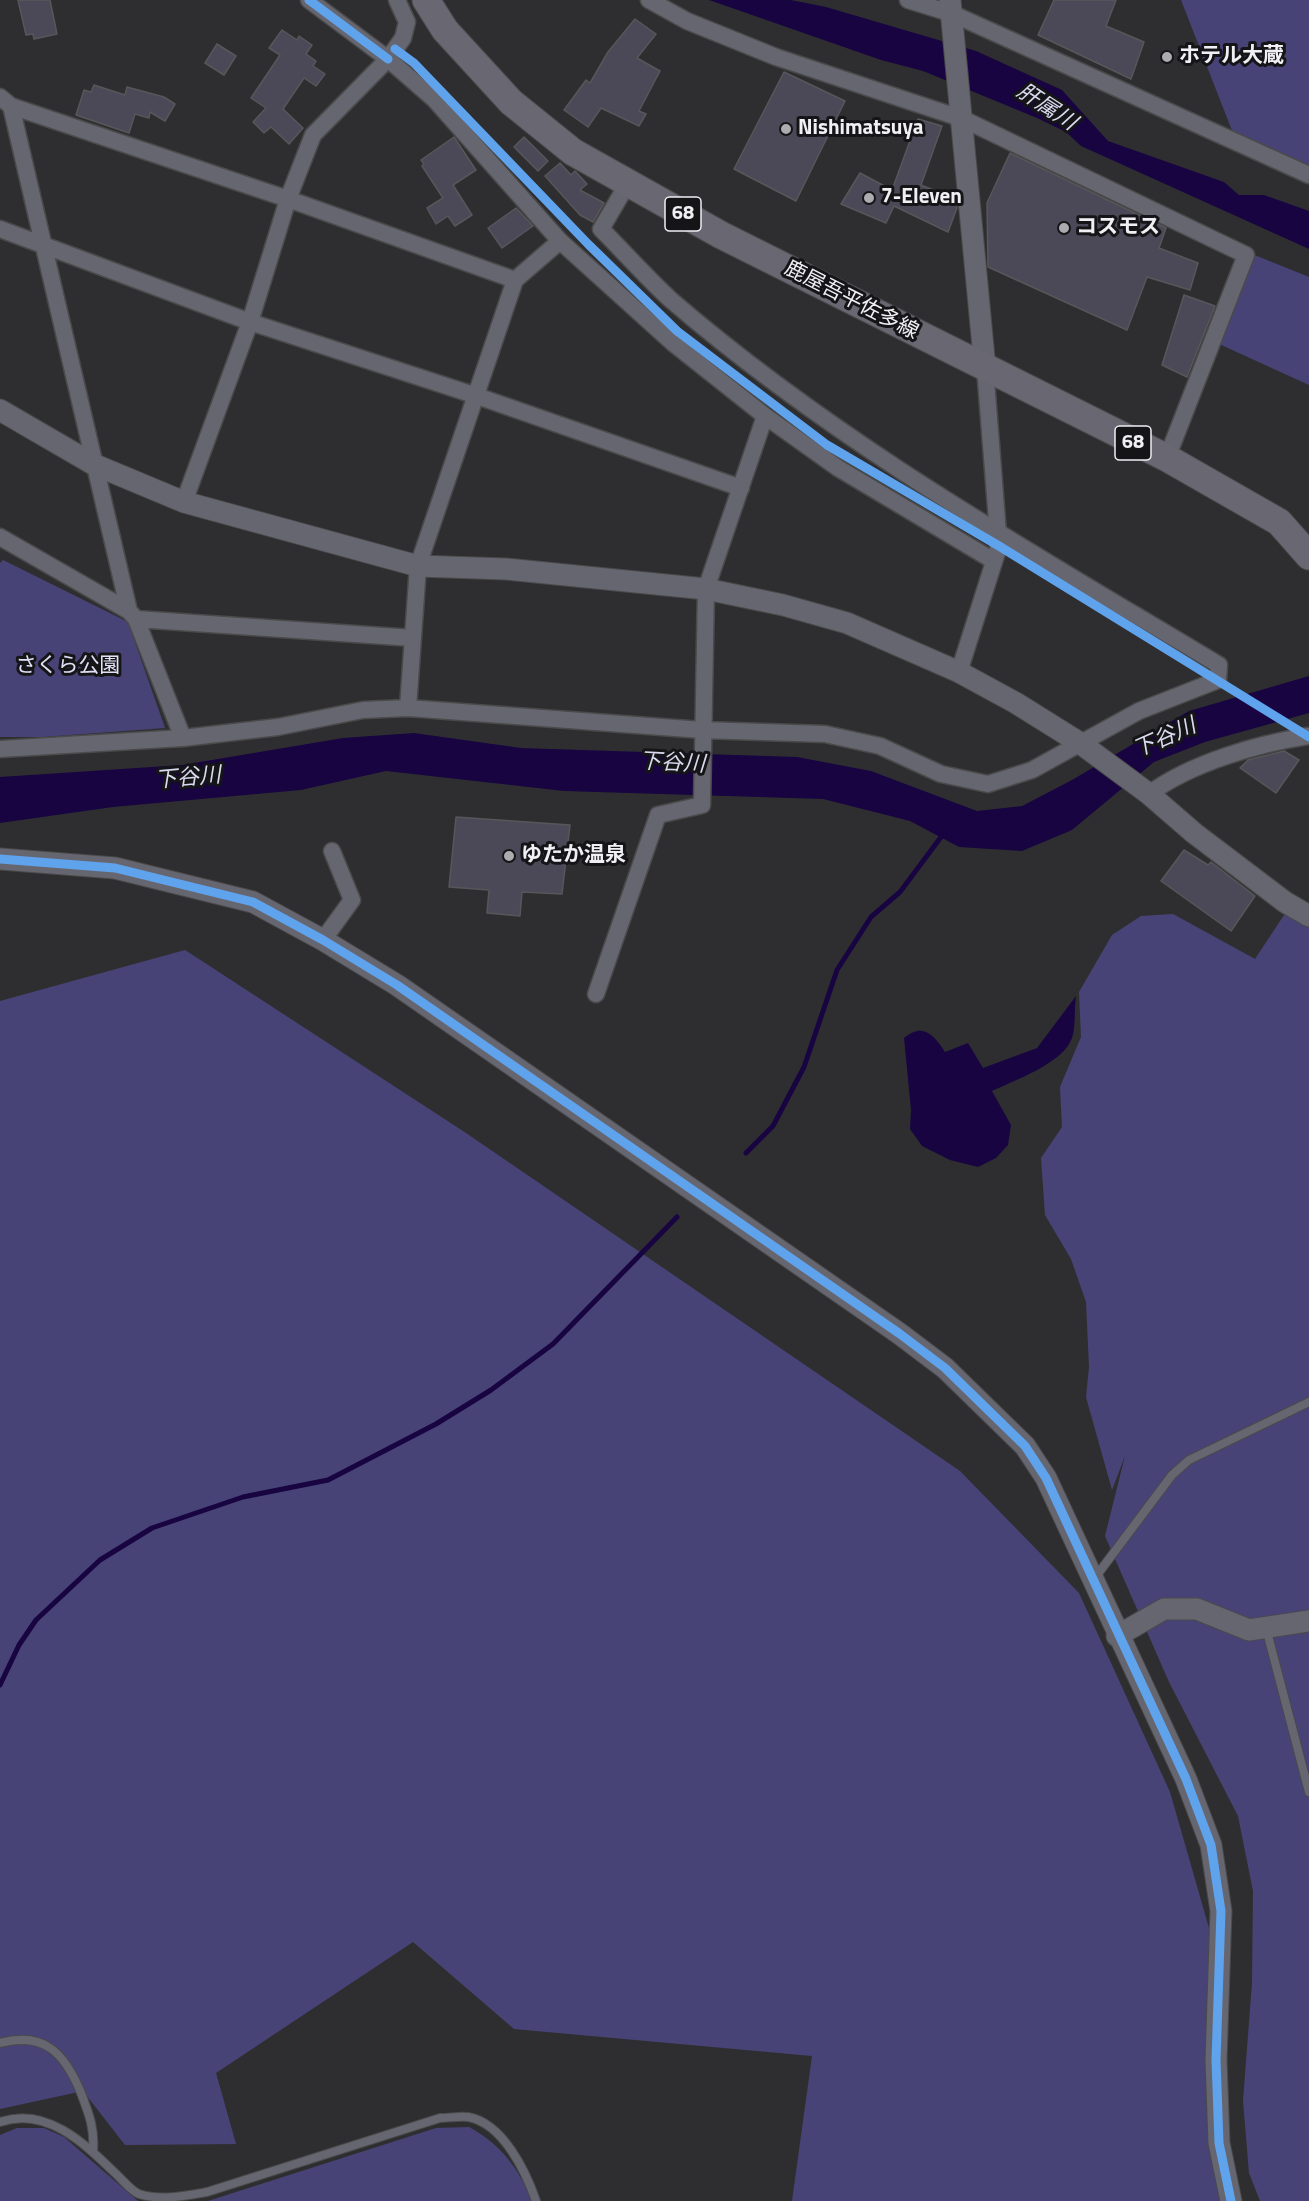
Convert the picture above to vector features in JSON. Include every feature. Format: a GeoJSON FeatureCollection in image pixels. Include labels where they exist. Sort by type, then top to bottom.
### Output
{"type":"FeatureCollection","features":[{"type":"Feature","properties":{"kind":"main road","name":"鹿屋吾平佐多線"},"geometry":{"type":"LineString","coordinates":[[426,0],[445,30],[511,102],[573,152],[740,245],[1167,458],[1279,522],[1309,556]]}},
{"type":"Feature","properties":{"kind":"street"},"geometry":{"type":"LineString","coordinates":[[309,0],[388,59],[434,99],[560,241],[673,343],[765,416],[838,468],[994,561]]}},
{"type":"Feature","properties":{"kind":"street"},"geometry":{"type":"LineString","coordinates":[[184,502],[250,322],[288,199],[313,135],[388,59],[404,38],[406,22],[397,0]]}},
{"type":"Feature","properties":{"kind":"street"},"geometry":{"type":"LineString","coordinates":[[649,0],[687,21],[776,57],[963,119],[1246,255],[1167,458]]}},
{"type":"Feature","properties":{"kind":"street"},"geometry":{"type":"LineString","coordinates":[[908,0],[952,15],[1309,175]]}},
{"type":"Feature","properties":{"kind":"street"},"geometry":{"type":"LineString","coordinates":[[952,15],[999,546],[958,672]]}},
{"type":"Feature","properties":{"kind":"street"},"geometry":{"type":"LineString","coordinates":[[5,101],[515,280]]}},
{"type":"Feature","properties":{"kind":"street"},"geometry":{"type":"LineString","coordinates":[[5,101],[44,243],[93,464],[133,615],[183,738]]}},
{"type":"Feature","properties":{"kind":"street"},"geometry":{"type":"LineString","coordinates":[[0,749],[183,738],[278,727],[363,710],[408,708],[702,729],[825,734],[880,746],[941,774],[988,784],[1032,771],[1139,711],[1218,680],[1219,665],[998,532],[825,420],[671,299],[601,229],[628,183]]}},
{"type":"Feature","properties":{"kind":"street"},"geometry":{"type":"LineString","coordinates":[[0,229],[44,243],[250,322],[477,396],[741,488]]}},
{"type":"Feature","properties":{"kind":"street"},"geometry":{"type":"LineString","coordinates":[[408,708],[418,566],[515,280],[560,241]]}},
{"type":"Feature","properties":{"kind":"street"},"geometry":{"type":"LineString","coordinates":[[0,410],[93,464],[184,502],[418,566],[506,569],[706,589],[783,605],[847,623],[958,672],[1016,703],[1080,743],[1149,794],[1203,840],[1285,902],[1309,916]]}},
{"type":"Feature","properties":{"kind":"street"},"geometry":{"type":"LineString","coordinates":[[596,994],[658,815],[702,805],[706,589],[765,416]]}},
{"type":"Feature","properties":{"kind":"street"},"geometry":{"type":"LineString","coordinates":[[1279,522],[1309,538]]}},
{"type":"Feature","properties":{"kind":"street"},"geometry":{"type":"LineString","coordinates":[[1,541],[133,615],[413,638]]}},
{"type":"Feature","properties":{"kind":"street"},"geometry":{"type":"LineString","coordinates":[[1149,794],[1169,780],[1237,754],[1278,741],[1308,736]]}},
{"type":"Feature","properties":{"kind":"street"},"geometry":{"type":"LineString","coordinates":[[323,939],[352,900],[332,851]]}},
{"type":"Feature","properties":{"kind":"street"},"geometry":{"type":"LineString","coordinates":[[0,859],[115,868],[188,885],[253,902],[323,939],[407,991],[945,1368],[1025,1446],[1046,1478],[1117,1636],[1186,1779],[1211,1845],[1221,1911],[1216,2060],[1219,2143],[1231,2201]]}},
{"type":"Feature","properties":{"kind":"street"},"geometry":{"type":"LineString","coordinates":[[1117,1636],[1164,1609],[1197,1609],[1249,1630],[1309,1621]]}},
{"type":"Feature","properties":{"kind":"lane"},"geometry":{"type":"LineString","coordinates":[[1092,1582],[1172,1475],[1189,1460],[1309,1402]]}},
{"type":"Feature","properties":{"kind":"lane"},"geometry":{"type":"LineString","coordinates":[[1266,1628],[1309,1792]]}},
{"type":"Feature","properties":{"kind":"lane"},"geometry":{"type":"LineString","coordinates":[[0,2043],[15,2039],[34,2040],[54,2050],[70,2067],[95,2130],[93,2152]]}},
{"type":"Feature","properties":{"kind":"lane"},"geometry":{"type":"LineString","coordinates":[[0,2122],[34,2117],[57,2126],[93,2152],[138,2194],[169,2199],[207,2192],[440,2118],[469,2117],[489,2126],[506,2145],[525,2170],[536,2201]]}},
{"type":"Feature","properties":{"kind":"path"},"geometry":{"type":"LineString","coordinates":[[1218,680],[1308,736]]}},
{"type":"Feature","properties":{"kind":"green space"},"geometry":{"type":"Polygon","coordinates":[[[1181,0],[1309,0],[1309,165],[1233,133],[1181,0]]]}},
{"type":"Feature","properties":{"kind":"green space"},"geometry":{"type":"Polygon","coordinates":[[[1252,254],[1309,277],[1309,385],[1217,343],[1252,254]]]}},
{"type":"Feature","properties":{"kind":"green space","name":"さくら公園"},"geometry":{"type":"Polygon","coordinates":[[[3,560],[128,622],[165,728],[43,737],[0,737],[0,563],[3,560]]]}},
{"type":"Feature","properties":{"kind":"green space"},"geometry":{"type":"Polygon","coordinates":[[[1286,912],[1309,924],[1309,2201],[1260,2201],[1249,2173],[1243,2101],[1252,1983],[1253,1891],[1238,1816],[1169,1682],[1105,1536],[1125,1456],[1112,1490],[1086,1397],[1089,1367],[1086,1302],[1071,1259],[1045,1215],[1041,1158],[1062,1127],[1060,1087],[1081,1037],[1079,992],[1112,935],[1141,916],[1173,914],[1255,959],[1286,912]]]}},
{"type":"Feature","properties":{"kind":"green space"},"geometry":{"type":"Polygon","coordinates":[[[185,950],[466,1133],[960,1471],[1079,1593],[1170,1792],[1221,1970],[1230,2201],[792,2201],[812,2056],[514,2029],[413,1942],[216,2073],[236,2144],[125,2145],[83,2091],[0,2109],[0,1001],[185,950]]]}},
{"type":"Feature","properties":{"kind":"green space"},"geometry":{"type":"Polygon","coordinates":[[[469,2127],[490,2141],[507,2158],[521,2178],[532,2201],[208,2201],[436,2128],[469,2127]]]}},
{"type":"Feature","properties":{"kind":"green space"},"geometry":{"type":"Polygon","coordinates":[[[17,2128],[44,2128],[64,2137],[138,2201],[0,2201],[0,2135],[17,2128]]]}},
{"type":"Feature","properties":{"kind":"water","name":"肝属川"},"geometry":{"type":"Polygon","coordinates":[[[709,0],[791,0],[826,7],[976,51],[1062,90],[1108,141],[1224,182],[1239,195],[1264,195],[1309,211],[1309,249],[1081,146],[1066,132],[1037,118],[923,71],[881,60],[709,0]]]}},
{"type":"Feature","properties":{"kind":"water","name":"下谷川"},"geometry":{"type":"Polygon","coordinates":[[[1309,676],[1309,713],[1205,742],[1154,762],[1072,830],[1022,851],[959,847],[910,821],[823,799],[564,791],[386,771],[301,790],[113,807],[0,823],[0,777],[182,765],[343,738],[414,733],[521,748],[797,757],[871,771],[977,811],[1022,806],[1072,780],[1189,711],[1309,676]]]}},
{"type":"Feature","properties":{"kind":"water"},"geometry":{"type":"Polygon","coordinates":[[[1076,996],[1073,1033],[1067,1047],[1049,1063],[992,1091],[1011,1125],[1008,1145],[996,1158],[978,1167],[950,1160],[922,1146],[910,1129],[911,1110],[904,1038],[911,1033],[922,1031],[937,1040],[945,1052],[968,1043],[983,1068],[1037,1048],[1076,996]]]}},
{"type":"Feature","properties":{"kind":"building"},"geometry":{"type":"Polygon","coordinates":[[[18,0],[50,0],[57,34],[34,39],[33,34],[26,35],[18,0]]]}},
{"type":"Feature","properties":{"kind":"building"},"geometry":{"type":"Polygon","coordinates":[[[1054,0],[1116,0],[1106,26],[1144,42],[1131,79],[1038,35],[1054,0]]]}},
{"type":"Feature","properties":{"kind":"building"},"geometry":{"type":"Polygon","coordinates":[[[635,19],[656,34],[637,58],[660,71],[639,111],[646,114],[639,126],[601,108],[588,127],[564,110],[586,80],[590,83],[608,52],[635,19]]]}},
{"type":"Feature","properties":{"kind":"building"},"geometry":{"type":"Polygon","coordinates":[[[282,30],[297,40],[299,36],[312,45],[306,54],[316,61],[313,66],[325,74],[316,86],[304,78],[283,109],[303,128],[289,144],[271,127],[264,133],[253,122],[266,108],[251,98],[280,55],[269,48],[282,30]]]}},
{"type":"Feature","properties":{"kind":"building"},"geometry":{"type":"Polygon","coordinates":[[[217,44],[236,56],[224,75],[205,63],[217,44]]]}},
{"type":"Feature","properties":{"kind":"building"},"geometry":{"type":"Polygon","coordinates":[[[784,72],[845,101],[796,201],[734,169],[784,72]]]}},
{"type":"Feature","properties":{"kind":"building"},"geometry":{"type":"Polygon","coordinates":[[[94,85],[125,95],[127,87],[164,97],[175,104],[165,121],[150,112],[149,118],[135,114],[129,133],[76,115],[84,90],[91,92],[94,85]]]}},
{"type":"Feature","properties":{"kind":"building"},"geometry":{"type":"Polygon","coordinates":[[[918,119],[942,126],[921,185],[956,199],[957,208],[948,232],[894,206],[886,223],[841,204],[860,173],[892,190],[918,119]]]}},
{"type":"Feature","properties":{"kind":"building"},"geometry":{"type":"Polygon","coordinates":[[[454,137],[476,170],[453,185],[472,215],[455,226],[448,216],[436,224],[427,208],[443,198],[422,166],[424,164],[421,160],[454,137]]]}},
{"type":"Feature","properties":{"kind":"building"},"geometry":{"type":"Polygon","coordinates":[[[524,137],[548,161],[538,171],[514,147],[524,137]]]}},
{"type":"Feature","properties":{"kind":"building"},"geometry":{"type":"Polygon","coordinates":[[[1010,153],[1166,228],[1159,248],[1198,263],[1190,290],[1147,277],[1127,330],[988,267],[987,203],[1010,153]]]}},
{"type":"Feature","properties":{"kind":"building"},"geometry":{"type":"Polygon","coordinates":[[[560,163],[571,175],[575,171],[587,184],[580,190],[604,203],[593,222],[580,215],[545,176],[560,163]]]}},
{"type":"Feature","properties":{"kind":"building"},"geometry":{"type":"Polygon","coordinates":[[[516,208],[533,226],[502,248],[488,228],[516,208]]]}},
{"type":"Feature","properties":{"kind":"building"},"geometry":{"type":"Polygon","coordinates":[[[1184,295],[1215,306],[1187,377],[1162,365],[1184,295]]]}},
{"type":"Feature","properties":{"kind":"building"},"geometry":{"type":"Polygon","coordinates":[[[1284,751],[1299,760],[1276,793],[1240,768],[1248,760],[1284,751]]]}},
{"type":"Feature","properties":{"kind":"building","name":"ゆたか温泉"},"geometry":{"type":"Polygon","coordinates":[[[456,817],[570,825],[562,894],[522,892],[520,916],[487,913],[489,890],[449,887],[456,817]]]}},
{"type":"Feature","properties":{"kind":"building"},"geometry":{"type":"Polygon","coordinates":[[[1184,850],[1208,865],[1211,862],[1255,896],[1231,931],[1161,881],[1184,850]]]}},
{"type":"Feature","properties":{"kind":"waterway"},"geometry":{"type":"LineString","coordinates":[[746,1153],[773,1126],[804,1067],[837,970],[871,917],[900,892],[944,833]]}},
{"type":"Feature","properties":{"kind":"waterway"},"geometry":{"type":"LineString","coordinates":[[0,1685],[19,1645],[36,1620],[100,1560],[152,1528],[243,1497],[328,1480],[436,1424],[491,1390],[553,1344],[677,1217]]}},
{"type":"Feature","properties":{"kind":"cycle path"},"geometry":{"type":"LineString","coordinates":[[309,0],[388,59]]}},
{"type":"Feature","properties":{"kind":"cycle path"},"geometry":{"type":"LineString","coordinates":[[395,49],[414,63],[588,244],[677,331],[827,445],[999,546],[1309,737]]}},
{"type":"Feature","properties":{"kind":"cycle path"},"geometry":{"type":"LineString","coordinates":[[0,859],[115,868],[253,902],[323,940],[397,985],[900,1334],[945,1368],[1025,1446],[1046,1478],[1186,1779],[1211,1845],[1221,1911],[1216,2060],[1219,2143],[1231,2201]]}},
{"type":"Feature","properties":{"kind":"place","name":"ホテル大蔵"},"geometry":{"type":"Point","coordinates":[1167,57]}},
{"type":"Feature","properties":{"kind":"place","name":"Nishimatsuya"},"geometry":{"type":"Point","coordinates":[786,129]}},
{"type":"Feature","properties":{"kind":"place","name":"7-Eleven"},"geometry":{"type":"Point","coordinates":[869,198]}},
{"type":"Feature","properties":{"kind":"place","name":"コスモス"},"geometry":{"type":"Point","coordinates":[1064,228]}},
{"type":"Feature","properties":{"kind":"place","name":"ゆたか温泉"},"geometry":{"type":"Point","coordinates":[509,856]}}]}
